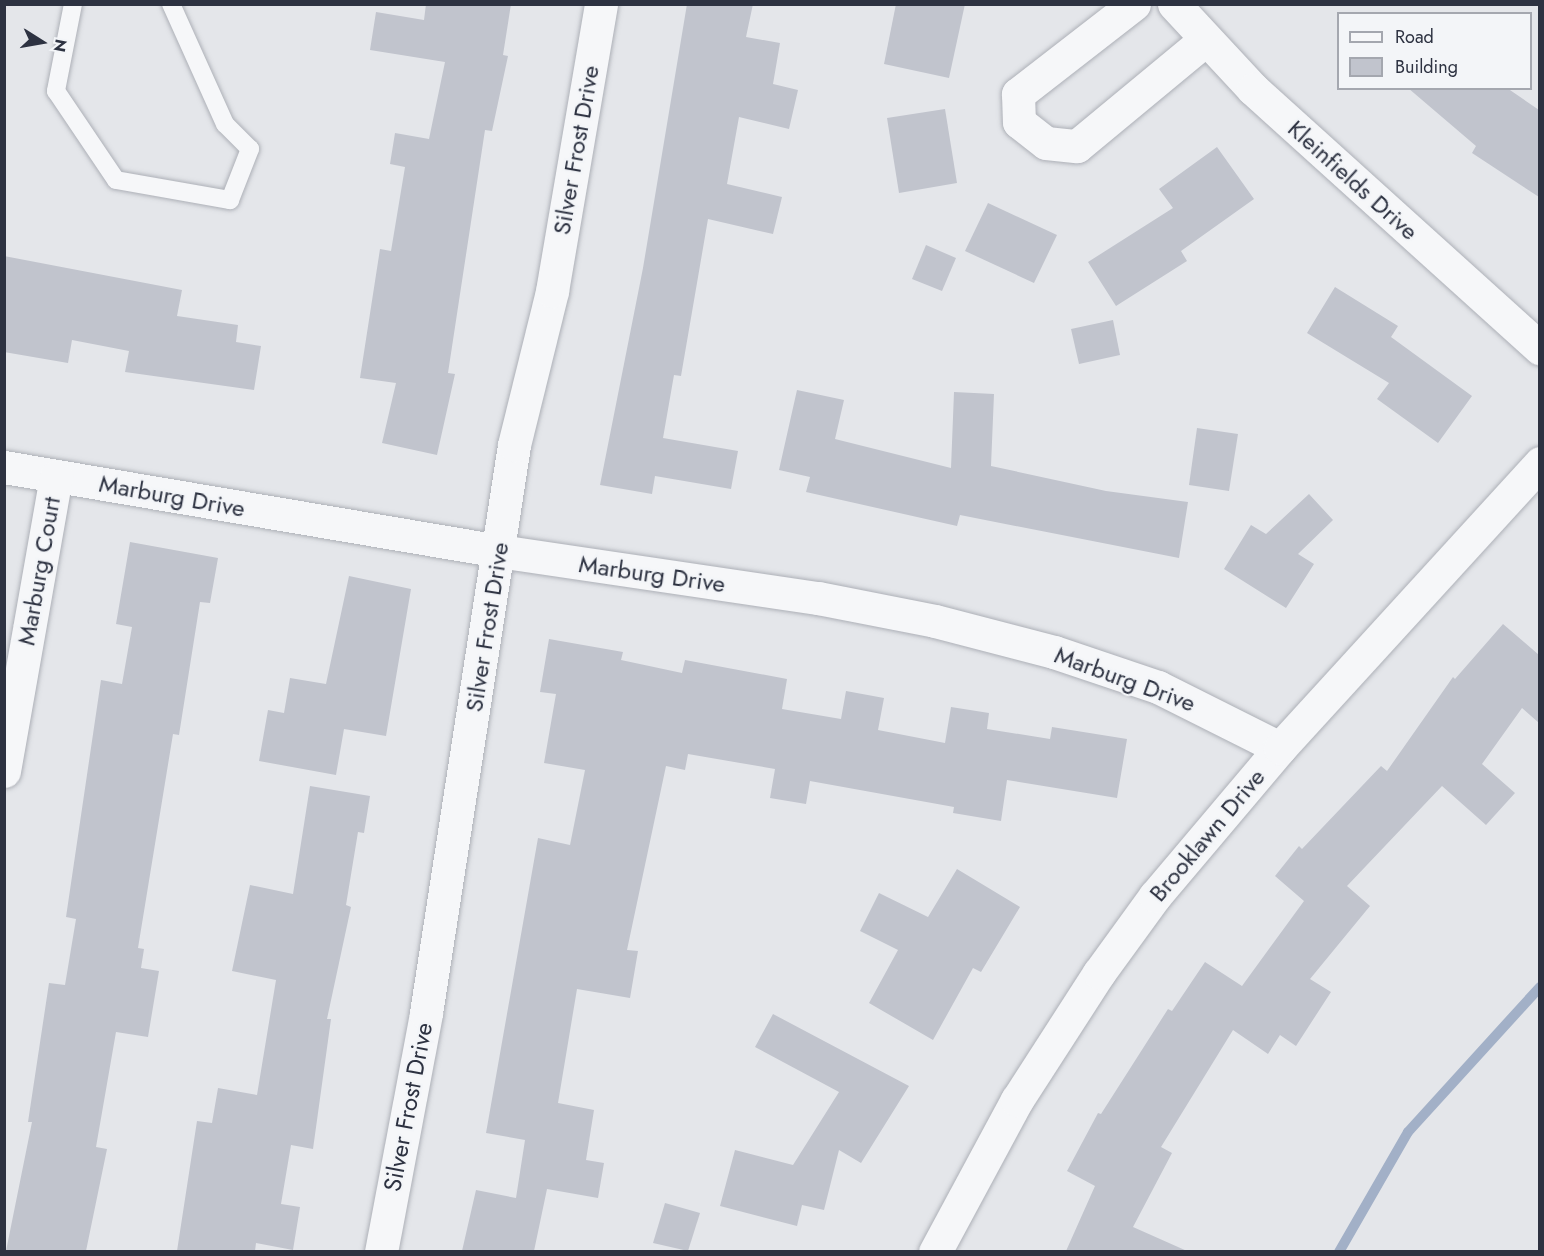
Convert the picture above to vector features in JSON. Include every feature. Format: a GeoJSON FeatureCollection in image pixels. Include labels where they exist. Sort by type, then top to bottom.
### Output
{"type":"FeatureCollection","features":[{"type":"Feature","properties":{"kind":"street","name":"Silver Frost Drive"},"geometry":{"type":"LineString","coordinates":[[381,1251],[426,1013],[514,445],[552,291],[601,4]]}},
{"type":"Feature","properties":{"kind":"street"},"geometry":{"type":"LineString","coordinates":[[1134,4],[1018,94],[1018,122],[1046,143],[1077,146],[1204,41]]}},
{"type":"Feature","properties":{"kind":"street","name":"Kleinfields Drive"},"geometry":{"type":"LineString","coordinates":[[1174,4],[1204,41],[1252,89],[1539,348]]}},
{"type":"Feature","properties":{"kind":"street","name":"Brooklawn Drive"},"geometry":{"type":"LineString","coordinates":[[935,1251],[1017,1100],[1099,974],[1155,896],[1280,748],[1539,463]]}},
{"type":"Feature","properties":{"kind":"street","name":"Marburg Drive"},"geometry":{"type":"LineString","coordinates":[[4,467],[499,551],[818,598],[934,621],[1054,652],[1158,687],[1280,748]]}},
{"type":"Feature","properties":{"kind":"street","name":"Marburg Court"},"geometry":{"type":"LineString","coordinates":[[4,771],[56,477]]}},
{"type":"Feature","properties":{"kind":"lane"},"geometry":{"type":"LineString","coordinates":[[73,4],[56,91],[116,180],[230,200],[250,149],[225,124],[171,4]]}},
{"type":"Feature","properties":{"kind":"building"},"geometry":{"type":"Polygon","coordinates":[[[426,4],[511,4],[503,55],[508,56],[492,131],[485,130],[448,373],[455,374],[437,455],[382,443],[396,383],[360,378],[380,249],[391,251],[405,167],[390,164],[395,133],[429,139],[445,62],[370,50],[376,12],[424,20],[426,4]]]}},
{"type":"Feature","properties":{"kind":"building"},"geometry":{"type":"Polygon","coordinates":[[[687,4],[753,4],[746,37],[780,43],[773,84],[798,90],[789,129],[739,117],[727,184],[782,197],[773,234],[708,219],[681,376],[674,375],[663,438],[738,451],[731,489],[655,476],[652,494],[600,485],[643,268],[687,4]]]}},
{"type":"Feature","properties":{"kind":"building"},"geometry":{"type":"Polygon","coordinates":[[[896,4],[965,4],[949,78],[884,64],[896,4]]]}},
{"type":"Feature","properties":{"kind":"building"},"geometry":{"type":"Polygon","coordinates":[[[1410,90],[1510,90],[1539,110],[1539,197],[1472,153],[1476,146],[1410,90]]]}},
{"type":"Feature","properties":{"kind":"building"},"geometry":{"type":"Polygon","coordinates":[[[945,109],[957,183],[899,193],[887,118],[945,109]]]}},
{"type":"Feature","properties":{"kind":"building"},"geometry":{"type":"Polygon","coordinates":[[[1217,147],[1254,199],[1181,251],[1187,261],[1116,306],[1088,262],[1173,208],[1159,189],[1217,147]]]}},
{"type":"Feature","properties":{"kind":"building"},"geometry":{"type":"Polygon","coordinates":[[[988,203],[1057,235],[1034,283],[965,251],[988,203]]]}},
{"type":"Feature","properties":{"kind":"building"},"geometry":{"type":"Polygon","coordinates":[[[926,245],[956,258],[942,291],[912,279],[926,245]]]}},
{"type":"Feature","properties":{"kind":"building"},"geometry":{"type":"Polygon","coordinates":[[[4,256],[182,290],[177,316],[238,325],[236,342],[261,346],[254,390],[125,372],[129,351],[72,340],[68,363],[4,352],[4,256]]]}},
{"type":"Feature","properties":{"kind":"building"},"geometry":{"type":"Polygon","coordinates":[[[1335,287],[1398,326],[1391,337],[1472,396],[1438,443],[1377,399],[1389,383],[1307,333],[1335,287]]]}},
{"type":"Feature","properties":{"kind":"building"},"geometry":{"type":"Polygon","coordinates":[[[1113,320],[1120,355],[1079,364],[1071,329],[1113,320]]]}},
{"type":"Feature","properties":{"kind":"building"},"geometry":{"type":"Polygon","coordinates":[[[797,390],[844,400],[835,439],[951,468],[954,392],[994,394],[991,466],[1106,491],[1188,502],[1179,558],[960,515],[957,526],[806,492],[810,477],[779,470],[797,390]]]}},
{"type":"Feature","properties":{"kind":"building"},"geometry":{"type":"Polygon","coordinates":[[[1197,428],[1238,434],[1229,491],[1189,485],[1197,428]]]}},
{"type":"Feature","properties":{"kind":"building"},"geometry":{"type":"Polygon","coordinates":[[[1309,494],[1333,520],[1298,554],[1314,564],[1286,608],[1224,569],[1251,525],[1266,534],[1309,494]]]}},
{"type":"Feature","properties":{"kind":"building"},"geometry":{"type":"Polygon","coordinates":[[[130,542],[218,558],[210,603],[200,602],[179,735],[173,734],[138,948],[144,949],[141,968],[159,971],[148,1037],[116,1032],[96,1147],[107,1149],[86,1251],[6,1251],[32,1122],[28,1122],[49,983],[65,985],[76,919],[66,917],[101,680],[122,684],[132,627],[116,624],[130,542]]]}},
{"type":"Feature","properties":{"kind":"building"},"geometry":{"type":"Polygon","coordinates":[[[349,576],[411,589],[386,736],[344,729],[336,775],[259,761],[268,710],[284,713],[290,678],[326,684],[349,576]]]}},
{"type":"Feature","properties":{"kind":"building"},"geometry":{"type":"Polygon","coordinates":[[[1503,624],[1539,655],[1539,723],[1522,708],[1482,764],[1515,793],[1486,825],[1442,786],[1347,886],[1370,906],[1310,979],[1331,992],[1296,1046],[1280,1035],[1268,1054],[1233,1030],[1161,1147],[1172,1153],[1133,1227],[1187,1251],[1066,1251],[1095,1186],[1067,1171],[1098,1113],[1101,1114],[1168,1009],[1172,1011],[1205,962],[1242,986],[1304,901],[1275,876],[1299,846],[1302,849],[1381,766],[1387,771],[1453,677],[1455,679],[1503,624]]]}},
{"type":"Feature","properties":{"kind":"building"},"geometry":{"type":"Polygon","coordinates":[[[549,639],[623,652],[621,660],[682,673],[685,660],[787,679],[782,709],[841,719],[846,691],[884,698],[878,730],[945,743],[951,707],[989,713],[987,729],[1050,739],[1052,727],[1127,739],[1117,798],[1007,780],[1001,821],[953,813],[954,807],[810,781],[806,804],[770,798],[775,769],[688,754],[685,770],[666,766],[627,950],[638,951],[630,998],[577,989],[558,1103],[594,1110],[586,1160],[604,1163],[598,1198],[547,1189],[534,1251],[462,1251],[476,1190],[516,1198],[525,1140],[486,1133],[538,838],[570,845],[585,770],[544,763],[556,694],[540,692],[549,639]]]}},
{"type":"Feature","properties":{"kind":"building"},"geometry":{"type":"Polygon","coordinates":[[[310,786],[370,796],[364,833],[358,832],[346,905],[351,907],[327,1019],[331,1019],[313,1149],[291,1145],[281,1204],[300,1207],[293,1250],[256,1243],[255,1251],[177,1251],[197,1121],[212,1123],[218,1088],[257,1095],[276,980],[232,971],[250,885],[293,894],[310,786]]]}},
{"type":"Feature","properties":{"kind":"building"},"geometry":{"type":"Polygon","coordinates":[[[957,869],[1020,907],[981,972],[973,968],[933,1040],[869,1003],[898,950],[860,931],[879,893],[928,917],[957,869]]]}},
{"type":"Feature","properties":{"kind":"building"},"geometry":{"type":"Polygon","coordinates":[[[773,1014],[909,1086],[861,1163],[839,1150],[824,1210],[802,1205],[797,1226],[720,1206],[735,1150],[793,1165],[839,1092],[755,1047],[773,1014]]]}},
{"type":"Feature","properties":{"kind":"building"},"geometry":{"type":"Polygon","coordinates":[[[665,1203],[700,1213],[688,1251],[653,1243],[665,1203]]]}},
{"type":"Feature","properties":{"kind":"waterway"},"geometry":{"type":"LineString","coordinates":[[1339,1252],[1408,1132],[1540,987]]}}]}
